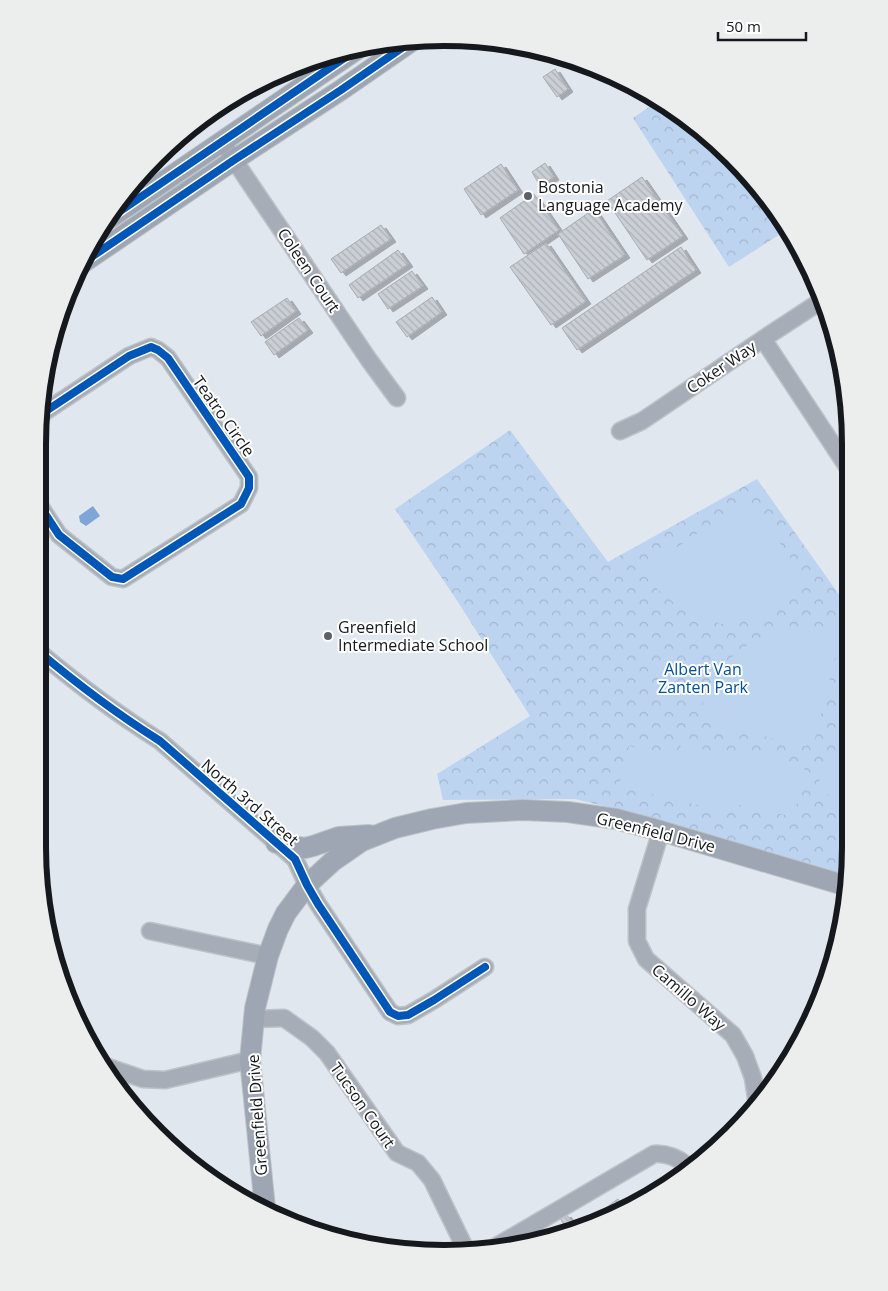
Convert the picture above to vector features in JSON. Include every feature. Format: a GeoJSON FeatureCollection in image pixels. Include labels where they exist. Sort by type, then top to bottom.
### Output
{"type":"FeatureCollection","features":[{"type":"Feature","properties":{"kind":"main road"},"geometry":{"type":"LineString","coordinates":[[94,255],[400,49]]}},
{"type":"Feature","properties":{"kind":"main road"},"geometry":{"type":"LineString","coordinates":[[123,209],[342,60]]}},
{"type":"Feature","properties":{"kind":"main road","name":"Greenfield Drive"},"geometry":{"type":"LineString","coordinates":[[264,1202],[250,1060],[254,1019],[268,956],[286,914],[307,885],[333,860],[347,850],[378,834],[412,824],[466,813],[522,810],[568,812],[616,819],[840,884]]}},
{"type":"Feature","properties":{"kind":"main road"},"geometry":{"type":"LineString","coordinates":[[276,842],[305,848],[338,837],[378,834]]}},
{"type":"Feature","properties":{"kind":"street","name":"Coleen Court"},"geometry":{"type":"LineString","coordinates":[[222,142],[369,360],[397,398]]}},
{"type":"Feature","properties":{"kind":"street","name":"Coker Way"},"geometry":{"type":"LineString","coordinates":[[620,431],[642,420],[816,304]]}},
{"type":"Feature","properties":{"kind":"street"},"geometry":{"type":"LineString","coordinates":[[763,339],[842,459]]}},
{"type":"Feature","properties":{"kind":"street","name":"Teatro Circle"},"geometry":{"type":"LineString","coordinates":[[46,515],[59,535],[112,577],[123,579],[241,504],[249,488],[249,477],[168,358],[158,350],[151,348],[129,356],[48,410]]}},
{"type":"Feature","properties":{"kind":"street","name":"North 3rd Street"},"geometry":{"type":"LineString","coordinates":[[46,658],[106,704],[160,741],[294,859],[318,904],[390,1012],[398,1016],[408,1015],[485,967]]}},
{"type":"Feature","properties":{"kind":"street","name":"Camillo Way"},"geometry":{"type":"LineString","coordinates":[[661,831],[637,909],[637,941],[646,959],[733,1035],[748,1063],[756,1094]]}},
{"type":"Feature","properties":{"kind":"street"},"geometry":{"type":"LineString","coordinates":[[150,931],[268,956]]}},
{"type":"Feature","properties":{"kind":"street","name":"Tucson Court"},"geometry":{"type":"LineString","coordinates":[[254,1019],[284,1018],[312,1038],[327,1053],[397,1153],[418,1163],[432,1180],[463,1244]]}},
{"type":"Feature","properties":{"kind":"street"},"geometry":{"type":"LineString","coordinates":[[114,1069],[143,1079],[165,1080],[250,1060]]}},
{"type":"Feature","properties":{"kind":"street"},"geometry":{"type":"LineString","coordinates":[[509,1239],[654,1154],[662,1153],[676,1158],[685,1164]]}},
{"type":"Feature","properties":{"kind":"green space"},"geometry":{"type":"Polygon","coordinates":[[[652,105],[686,128],[743,182],[760,202],[781,233],[729,267],[633,118],[652,105]]]}},
{"type":"Feature","properties":{"kind":"green space","name":"Albert Van Zanten Park"},"geometry":{"type":"Polygon","coordinates":[[[510,430],[608,562],[757,479],[842,599],[841,876],[649,817],[575,799],[443,800],[437,774],[530,716],[458,602],[395,509],[510,430]]]}},
{"type":"Feature","properties":{"kind":"green space"},"geometry":{"type":"Polygon","coordinates":[[[743,502],[753,504],[809,585],[779,609],[761,619],[721,624],[673,602],[657,589],[647,568],[743,502]]]}},
{"type":"Feature","properties":{"kind":"green space"},"geometry":{"type":"Polygon","coordinates":[[[804,629],[841,633],[815,739],[805,746],[699,721],[704,699],[712,683],[728,660],[761,637],[786,630],[804,629]]]}},
{"type":"Feature","properties":{"kind":"green space"},"geometry":{"type":"Polygon","coordinates":[[[681,743],[738,759],[742,748],[805,766],[794,817],[731,803],[727,812],[619,786],[629,746],[679,756],[681,743]]]}},
{"type":"Feature","properties":{"kind":"green space"},"geometry":{"type":"Polygon","coordinates":[[[842,750],[842,806],[821,789],[819,778],[842,750]]]}},
{"type":"Feature","properties":{"kind":"water"},"geometry":{"type":"Polygon","coordinates":[[[93,506],[100,516],[86,526],[80,522],[79,516],[93,506]]]}},
{"type":"Feature","properties":{"kind":"building"},"geometry":{"type":"Polygon","coordinates":[[[555,69],[568,89],[557,97],[543,77],[555,69]]]}},
{"type":"Feature","properties":{"kind":"building"},"geometry":{"type":"Polygon","coordinates":[[[545,163],[554,177],[540,186],[532,172],[545,163]]]}},
{"type":"Feature","properties":{"kind":"building"},"geometry":{"type":"Polygon","coordinates":[[[501,164],[518,190],[481,215],[464,189],[501,164]]]}},
{"type":"Feature","properties":{"kind":"building"},"geometry":{"type":"Polygon","coordinates":[[[642,177],[683,236],[647,260],[607,201],[642,177]]]}},
{"type":"Feature","properties":{"kind":"building"},"geometry":{"type":"Polygon","coordinates":[[[534,194],[559,230],[524,254],[500,218],[534,194]]]}},
{"type":"Feature","properties":{"kind":"building"},"geometry":{"type":"Polygon","coordinates":[[[594,209],[625,255],[588,279],[558,234],[594,209]]]}},
{"type":"Feature","properties":{"kind":"building"},"geometry":{"type":"Polygon","coordinates":[[[381,225],[391,239],[341,273],[331,259],[381,225]]]}},
{"type":"Feature","properties":{"kind":"building"},"geometry":{"type":"Polygon","coordinates":[[[546,243],[586,301],[551,325],[510,267],[546,243]]]}},
{"type":"Feature","properties":{"kind":"building"},"geometry":{"type":"Polygon","coordinates":[[[681,247],[696,270],[577,350],[562,328],[681,247]]]}},
{"type":"Feature","properties":{"kind":"building"},"geometry":{"type":"Polygon","coordinates":[[[398,250],[408,264],[358,298],[349,285],[398,250]]]}},
{"type":"Feature","properties":{"kind":"building"},"geometry":{"type":"Polygon","coordinates":[[[412,271],[423,286],[388,309],[378,294],[412,271]]]}},
{"type":"Feature","properties":{"kind":"building"},"geometry":{"type":"Polygon","coordinates":[[[432,297],[442,312],[407,337],[396,322],[432,297]]]}},
{"type":"Feature","properties":{"kind":"building"},"geometry":{"type":"Polygon","coordinates":[[[287,298],[296,311],[261,336],[251,322],[287,298]]]}},
{"type":"Feature","properties":{"kind":"building"},"geometry":{"type":"Polygon","coordinates":[[[299,318],[308,330],[274,355],[265,342],[299,318]]]}},
{"type":"Feature","properties":{"kind":"building"},"geometry":{"type":"Polygon","coordinates":[[[618,1199],[621,1203],[598,1213],[618,1199]]]}},
{"type":"Feature","properties":{"kind":"building"},"geometry":{"type":"Polygon","coordinates":[[[566,1214],[572,1222],[565,1226],[560,1218],[566,1214]]]}},
{"type":"Feature","properties":{"kind":"cycle path"},"geometry":{"type":"LineString","coordinates":[[94,255],[400,49]]}},
{"type":"Feature","properties":{"kind":"cycle path"},"geometry":{"type":"LineString","coordinates":[[123,209],[342,60]]}},
{"type":"Feature","properties":{"kind":"cycle path"},"geometry":{"type":"LineString","coordinates":[[46,515],[59,535],[112,577],[123,579],[241,504],[249,488],[249,477],[168,358],[151,347],[129,356],[48,410]]}},
{"type":"Feature","properties":{"kind":"cycle path"},"geometry":{"type":"LineString","coordinates":[[46,658],[97,698],[160,741],[295,859],[318,904],[390,1012],[398,1016],[408,1015],[485,967]]}},
{"type":"Feature","properties":{"kind":"place","name":"Bostonia Language Academy"},"geometry":{"type":"Point","coordinates":[528,196]}},
{"type":"Feature","properties":{"kind":"place","name":"Greenfield Intermediate School"},"geometry":{"type":"Point","coordinates":[328,636]}}]}
